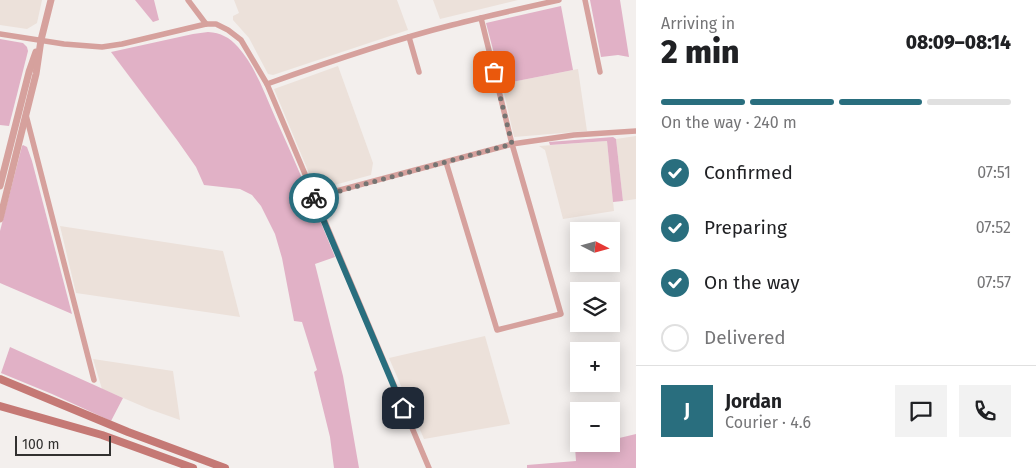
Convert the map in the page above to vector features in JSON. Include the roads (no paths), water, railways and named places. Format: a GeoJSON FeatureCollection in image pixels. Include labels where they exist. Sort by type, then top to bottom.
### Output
{"type":"FeatureCollection","features":[{"type":"Feature","properties":{"kind":"main road"},"geometry":{"type":"LineString","coordinates":[[0,379],[128,432],[225,468]]}},
{"type":"Feature","properties":{"kind":"main road"},"geometry":{"type":"LineString","coordinates":[[0,406],[102,435],[194,468]]}},
{"type":"Feature","properties":{"kind":"street"},"geometry":{"type":"LineString","coordinates":[[0,219],[36,74],[41,40],[51,0]]}},
{"type":"Feature","properties":{"kind":"street"},"geometry":{"type":"LineString","coordinates":[[188,0],[206,24]]}},
{"type":"Feature","properties":{"kind":"street"},"geometry":{"type":"LineString","coordinates":[[267,84],[409,37],[559,0]]}},
{"type":"Feature","properties":{"kind":"street"},"geometry":{"type":"LineString","coordinates":[[584,0],[600,72]]}},
{"type":"Feature","properties":{"kind":"street"},"geometry":{"type":"LineString","coordinates":[[446,162],[497,330],[561,314],[512,144],[481,18]]}},
{"type":"Feature","properties":{"kind":"street"},"geometry":{"type":"LineString","coordinates":[[0,34],[90,47],[111,47],[206,24],[222,26],[241,40],[267,84],[429,468]]}},
{"type":"Feature","properties":{"kind":"street"},"geometry":{"type":"LineString","coordinates":[[409,37],[419,72]]}},
{"type":"Feature","properties":{"kind":"street"},"geometry":{"type":"LineString","coordinates":[[0,186],[28,72],[41,40]]}},
{"type":"Feature","properties":{"kind":"street"},"geometry":{"type":"LineString","coordinates":[[26,115],[94,380]]}},
{"type":"Feature","properties":{"kind":"street"},"geometry":{"type":"LineString","coordinates":[[314,197],[512,144],[636,131]]}}]}
